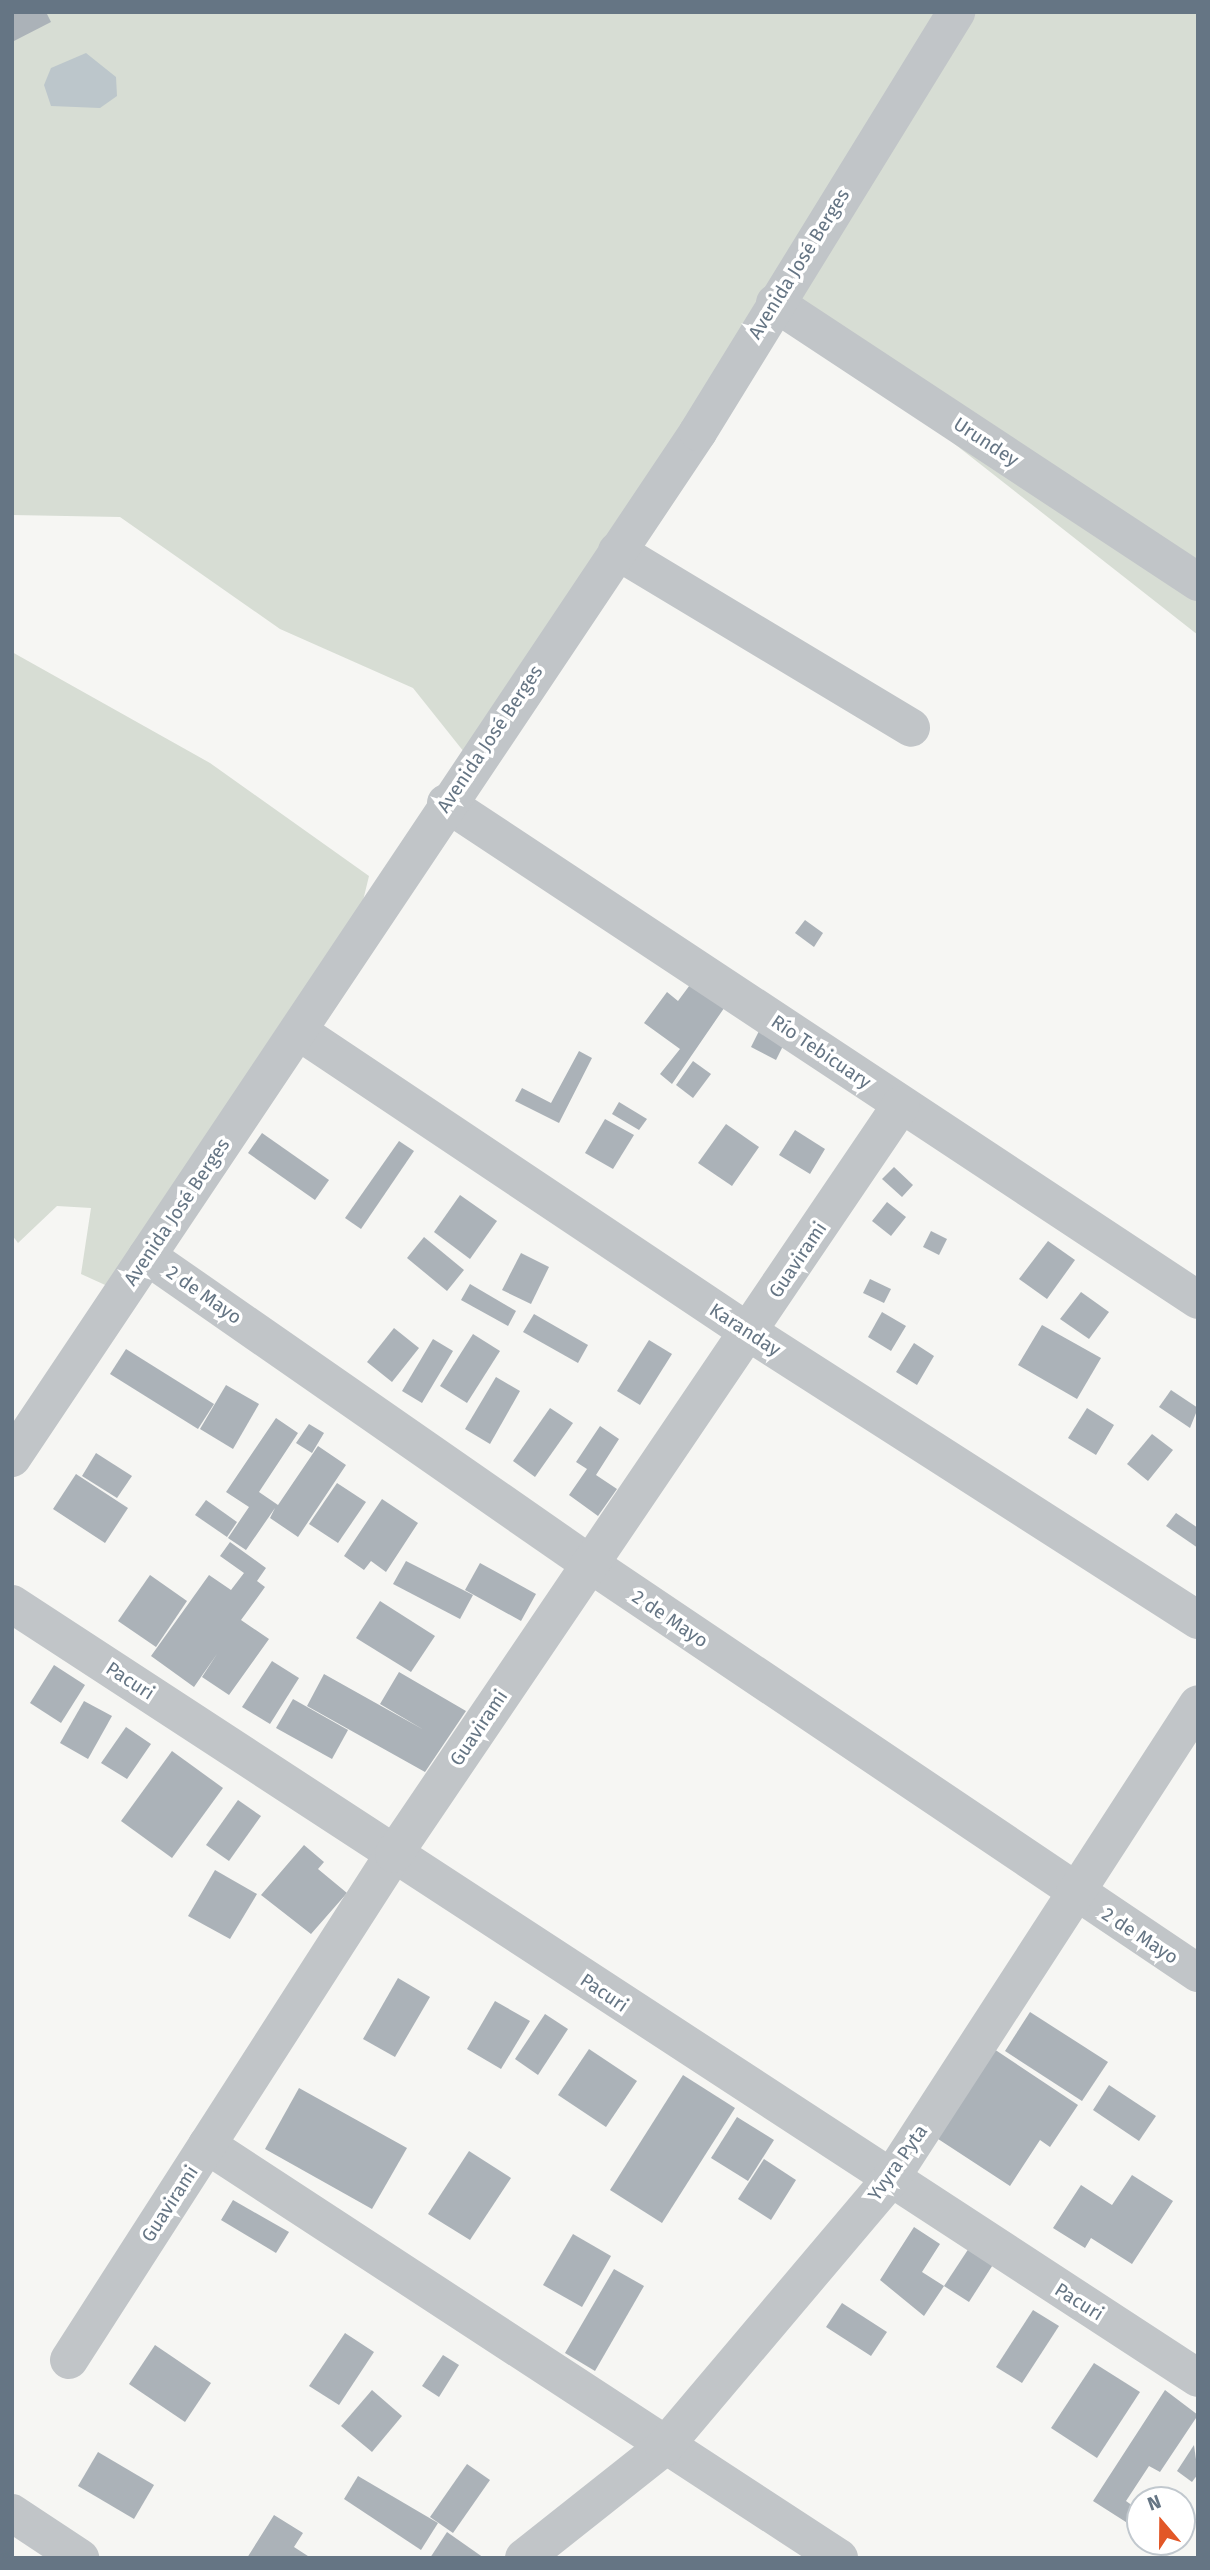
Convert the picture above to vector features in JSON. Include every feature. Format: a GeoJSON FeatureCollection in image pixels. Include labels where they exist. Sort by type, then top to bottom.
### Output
{"type":"FeatureCollection","features":[{"type":"Feature","properties":{"kind":"street","name":"Avenida José Berges"},"geometry":{"type":"LineString","coordinates":[[12,1458],[298,1031],[446,803],[617,551],[956,12]]}},
{"type":"Feature","properties":{"kind":"street","name":"Urundey"},"geometry":{"type":"LineString","coordinates":[[775,303],[1198,582]]}},
{"type":"Feature","properties":{"kind":"street"},"geometry":{"type":"LineString","coordinates":[[617,551],[911,728]]}},
{"type":"Feature","properties":{"kind":"street","name":"Río Tebicuary"},"geometry":{"type":"LineString","coordinates":[[446,803],[1198,1300]]}},
{"type":"Feature","properties":{"kind":"street","name":"Karanday"},"geometry":{"type":"LineString","coordinates":[[298,1031],[750,1333],[1198,1620]]}},
{"type":"Feature","properties":{"kind":"street","name":"Guavirami"},"geometry":{"type":"LineString","coordinates":[[69,2360],[394,1854],[750,1333],[901,1105]]}},
{"type":"Feature","properties":{"kind":"street","name":"2 de Mayo"},"geometry":{"type":"LineString","coordinates":[[148,1255],[590,1564],[1075,1894],[1198,1973]]}},
{"type":"Feature","properties":{"kind":"street","name":"Pacuri"},"geometry":{"type":"LineString","coordinates":[[12,1604],[889,2181],[1198,2378]]}},
{"type":"Feature","properties":{"kind":"street","name":"Yvyra Pyta"},"geometry":{"type":"LineString","coordinates":[[524,2558],[664,2447],[889,2181],[1198,1704]]}},
{"type":"Feature","properties":{"kind":"street"},"geometry":{"type":"LineString","coordinates":[[207,2146],[664,2447],[839,2558]]}},
{"type":"Feature","properties":{"kind":"street"},"geometry":{"type":"LineString","coordinates":[[12,2513],[80,2558]]}},
{"type":"Feature","properties":{"kind":"shaded area"},"geometry":{"type":"Polygon","coordinates":[[[12,12],[1198,12],[1198,635],[775,303],[464,752],[413,688],[280,629],[120,517],[12,515],[12,12]]]}},
{"type":"Feature","properties":{"kind":"shaded area"},"geometry":{"type":"Polygon","coordinates":[[[86,53],[116,77],[117,96],[100,108],[51,106],[44,85],[51,68],[86,53]]]}},
{"type":"Feature","properties":{"kind":"shaded area"},"geometry":{"type":"Polygon","coordinates":[[[12,652],[210,763],[369,876],[361,909],[125,1294],[81,1274],[91,1208],[57,1206],[18,1243],[12,1235],[12,652]]]}},
{"type":"Feature","properties":{"kind":"building"},"geometry":{"type":"Polygon","coordinates":[[[12,12],[46,12],[51,22],[12,42],[12,12]]]}},
{"type":"Feature","properties":{"kind":"building"},"geometry":{"type":"Polygon","coordinates":[[[805,920],[823,933],[814,947],[795,933],[805,920]]]}},
{"type":"Feature","properties":{"kind":"building"},"geometry":{"type":"Polygon","coordinates":[[[698,974],[731,998],[672,1084],[660,1074],[680,1049],[644,1023],[667,992],[678,1001],[698,974]]]}},
{"type":"Feature","properties":{"kind":"building"},"geometry":{"type":"Polygon","coordinates":[[[760,1029],[785,1042],[776,1060],[751,1047],[760,1029]]]}},
{"type":"Feature","properties":{"kind":"building"},"geometry":{"type":"Polygon","coordinates":[[[579,1051],[592,1058],[559,1123],[515,1101],[522,1088],[551,1103],[579,1051]]]}},
{"type":"Feature","properties":{"kind":"building"},"geometry":{"type":"Polygon","coordinates":[[[693,1061],[711,1074],[693,1098],[676,1085],[693,1061]]]}},
{"type":"Feature","properties":{"kind":"building"},"geometry":{"type":"Polygon","coordinates":[[[619,1102],[647,1119],[639,1130],[612,1114],[619,1102]]]}},
{"type":"Feature","properties":{"kind":"building"},"geometry":{"type":"Polygon","coordinates":[[[605,1119],[634,1135],[613,1169],[585,1153],[605,1119]]]}},
{"type":"Feature","properties":{"kind":"building"},"geometry":{"type":"Polygon","coordinates":[[[726,1124],[759,1147],[732,1186],[698,1163],[726,1124]]]}},
{"type":"Feature","properties":{"kind":"building"},"geometry":{"type":"Polygon","coordinates":[[[795,1130],[825,1149],[810,1174],[779,1155],[795,1130]]]}},
{"type":"Feature","properties":{"kind":"building"},"geometry":{"type":"Polygon","coordinates":[[[262,1133],[329,1180],[315,1200],[248,1153],[262,1133]]]}},
{"type":"Feature","properties":{"kind":"building"},"geometry":{"type":"Polygon","coordinates":[[[399,1141],[414,1151],[361,1229],[345,1218],[399,1141]]]}},
{"type":"Feature","properties":{"kind":"building"},"geometry":{"type":"Polygon","coordinates":[[[894,1167],[913,1185],[902,1197],[882,1179],[894,1167]]]}},
{"type":"Feature","properties":{"kind":"building"},"geometry":{"type":"Polygon","coordinates":[[[460,1195],[497,1221],[470,1259],[434,1232],[460,1195]]]}},
{"type":"Feature","properties":{"kind":"building"},"geometry":{"type":"Polygon","coordinates":[[[887,1202],[906,1217],[891,1236],[872,1221],[887,1202]]]}},
{"type":"Feature","properties":{"kind":"building"},"geometry":{"type":"Polygon","coordinates":[[[931,1231],[947,1239],[939,1255],[923,1247],[931,1231]]]}},
{"type":"Feature","properties":{"kind":"building"},"geometry":{"type":"Polygon","coordinates":[[[424,1237],[464,1270],[447,1291],[407,1258],[424,1237]]]}},
{"type":"Feature","properties":{"kind":"building"},"geometry":{"type":"Polygon","coordinates":[[[1048,1241],[1075,1260],[1047,1299],[1019,1279],[1048,1241]]]}},
{"type":"Feature","properties":{"kind":"building"},"geometry":{"type":"Polygon","coordinates":[[[521,1253],[549,1267],[531,1304],[502,1290],[521,1253]]]}},
{"type":"Feature","properties":{"kind":"building"},"geometry":{"type":"Polygon","coordinates":[[[870,1279],[891,1289],[884,1303],[863,1293],[870,1279]]]}},
{"type":"Feature","properties":{"kind":"building"},"geometry":{"type":"Polygon","coordinates":[[[470,1284],[516,1311],[508,1326],[461,1300],[470,1284]]]}},
{"type":"Feature","properties":{"kind":"building"},"geometry":{"type":"Polygon","coordinates":[[[1081,1292],[1109,1312],[1089,1339],[1060,1319],[1081,1292]]]}},
{"type":"Feature","properties":{"kind":"building"},"geometry":{"type":"Polygon","coordinates":[[[882,1312],[906,1326],[891,1351],[868,1337],[882,1312]]]}},
{"type":"Feature","properties":{"kind":"building"},"geometry":{"type":"Polygon","coordinates":[[[534,1314],[588,1345],[578,1363],[523,1332],[534,1314]]]}},
{"type":"Feature","properties":{"kind":"building"},"geometry":{"type":"Polygon","coordinates":[[[1042,1325],[1101,1358],[1077,1399],[1018,1365],[1042,1325]]]}},
{"type":"Feature","properties":{"kind":"building"},"geometry":{"type":"Polygon","coordinates":[[[394,1328],[419,1348],[392,1382],[367,1362],[394,1328]]]}},
{"type":"Feature","properties":{"kind":"building"},"geometry":{"type":"Polygon","coordinates":[[[473,1334],[500,1351],[467,1403],[440,1386],[473,1334]]]}},
{"type":"Feature","properties":{"kind":"building"},"geometry":{"type":"Polygon","coordinates":[[[433,1339],[453,1351],[422,1403],[402,1391],[433,1339]]]}},
{"type":"Feature","properties":{"kind":"building"},"geometry":{"type":"Polygon","coordinates":[[[649,1340],[672,1354],[640,1405],[617,1391],[649,1340]]]}},
{"type":"Feature","properties":{"kind":"building"},"geometry":{"type":"Polygon","coordinates":[[[914,1343],[934,1356],[917,1385],[896,1372],[914,1343]]]}},
{"type":"Feature","properties":{"kind":"building"},"geometry":{"type":"Polygon","coordinates":[[[126,1349],[214,1404],[198,1429],[110,1374],[126,1349]]]}},
{"type":"Feature","properties":{"kind":"building"},"geometry":{"type":"Polygon","coordinates":[[[496,1377],[520,1391],[490,1444],[465,1429],[496,1377]]]}},
{"type":"Feature","properties":{"kind":"building"},"geometry":{"type":"Polygon","coordinates":[[[226,1385],[259,1404],[233,1449],[200,1429],[226,1385]]]}},
{"type":"Feature","properties":{"kind":"building"},"geometry":{"type":"Polygon","coordinates":[[[1171,1390],[1198,1408],[1190,1428],[1159,1407],[1171,1390]]]}},
{"type":"Feature","properties":{"kind":"building"},"geometry":{"type":"Polygon","coordinates":[[[550,1408],[573,1423],[535,1477],[513,1461],[550,1408]]]}},
{"type":"Feature","properties":{"kind":"building"},"geometry":{"type":"Polygon","coordinates":[[[1087,1408],[1114,1425],[1096,1455],[1068,1438],[1087,1408]]]}},
{"type":"Feature","properties":{"kind":"building"},"geometry":{"type":"Polygon","coordinates":[[[276,1418],[298,1433],[259,1492],[278,1505],[318,1446],[346,1465],[298,1537],[270,1518],[275,1508],[246,1550],[228,1538],[249,1507],[226,1492],[276,1418]]]}},
{"type":"Feature","properties":{"kind":"building"},"geometry":{"type":"Polygon","coordinates":[[[309,1424],[324,1433],[312,1453],[296,1443],[309,1424]]]}},
{"type":"Feature","properties":{"kind":"building"},"geometry":{"type":"Polygon","coordinates":[[[600,1426],[619,1439],[596,1475],[617,1489],[598,1516],[569,1495],[587,1469],[576,1462],[600,1426]]]}},
{"type":"Feature","properties":{"kind":"building"},"geometry":{"type":"Polygon","coordinates":[[[1152,1434],[1173,1450],[1148,1481],[1127,1464],[1152,1434]]]}},
{"type":"Feature","properties":{"kind":"building"},"geometry":{"type":"Polygon","coordinates":[[[96,1453],[132,1476],[117,1498],[82,1476],[96,1453]]]}},
{"type":"Feature","properties":{"kind":"building"},"geometry":{"type":"Polygon","coordinates":[[[76,1474],[128,1508],[105,1543],[53,1509],[76,1474]]]}},
{"type":"Feature","properties":{"kind":"building"},"geometry":{"type":"Polygon","coordinates":[[[337,1483],[366,1502],[338,1543],[309,1524],[337,1483]]]}},
{"type":"Feature","properties":{"kind":"building"},"geometry":{"type":"Polygon","coordinates":[[[382,1499],[418,1523],[386,1572],[371,1561],[364,1570],[344,1556],[382,1499]]]}},
{"type":"Feature","properties":{"kind":"building"},"geometry":{"type":"Polygon","coordinates":[[[206,1500],[237,1522],[227,1537],[195,1515],[206,1500]]]}},
{"type":"Feature","properties":{"kind":"building"},"geometry":{"type":"Polygon","coordinates":[[[1176,1513],[1198,1528],[1198,1548],[1166,1526],[1176,1513]]]}},
{"type":"Feature","properties":{"kind":"building"},"geometry":{"type":"Polygon","coordinates":[[[230,1542],[266,1568],[257,1581],[265,1587],[241,1620],[269,1639],[229,1695],[202,1677],[217,1654],[194,1687],[151,1656],[209,1575],[231,1590],[244,1573],[220,1556],[230,1542]]]}},
{"type":"Feature","properties":{"kind":"building"},"geometry":{"type":"Polygon","coordinates":[[[406,1561],[473,1595],[460,1619],[393,1584],[406,1561]]]}},
{"type":"Feature","properties":{"kind":"building"},"geometry":{"type":"Polygon","coordinates":[[[480,1563],[536,1594],[521,1621],[465,1590],[480,1563]]]}},
{"type":"Feature","properties":{"kind":"building"},"geometry":{"type":"Polygon","coordinates":[[[150,1575],[187,1601],[156,1647],[118,1621],[150,1575]]]}},
{"type":"Feature","properties":{"kind":"building"},"geometry":{"type":"Polygon","coordinates":[[[380,1601],[435,1636],[411,1672],[356,1638],[380,1601]]]}},
{"type":"Feature","properties":{"kind":"building"},"geometry":{"type":"Polygon","coordinates":[[[272,1661],[299,1678],[270,1724],[242,1707],[272,1661]]]}},
{"type":"Feature","properties":{"kind":"building"},"geometry":{"type":"Polygon","coordinates":[[[54,1665],[85,1685],[61,1723],[30,1703],[54,1665]]]}},
{"type":"Feature","properties":{"kind":"building"},"geometry":{"type":"Polygon","coordinates":[[[399,1672],[466,1711],[425,1772],[307,1706],[324,1674],[424,1730],[380,1704],[399,1672]]]}},
{"type":"Feature","properties":{"kind":"building"},"geometry":{"type":"Polygon","coordinates":[[[293,1699],[348,1730],[332,1759],[276,1728],[293,1699]]]}},
{"type":"Feature","properties":{"kind":"building"},"geometry":{"type":"Polygon","coordinates":[[[84,1701],[112,1716],[88,1759],[60,1743],[84,1701]]]}},
{"type":"Feature","properties":{"kind":"building"},"geometry":{"type":"Polygon","coordinates":[[[126,1727],[151,1744],[127,1779],[101,1763],[126,1727]]]}},
{"type":"Feature","properties":{"kind":"building"},"geometry":{"type":"Polygon","coordinates":[[[172,1751],[223,1788],[172,1858],[121,1821],[172,1751]]]}},
{"type":"Feature","properties":{"kind":"building"},"geometry":{"type":"Polygon","coordinates":[[[238,1800],[261,1816],[229,1861],[206,1845],[238,1800]]]}},
{"type":"Feature","properties":{"kind":"building"},"geometry":{"type":"Polygon","coordinates":[[[304,1845],[324,1862],[318,1869],[347,1893],[311,1934],[261,1895],[304,1845]]]}},
{"type":"Feature","properties":{"kind":"building"},"geometry":{"type":"Polygon","coordinates":[[[215,1870],[257,1894],[230,1939],[188,1916],[215,1870]]]}},
{"type":"Feature","properties":{"kind":"building"},"geometry":{"type":"Polygon","coordinates":[[[398,1978],[430,1997],[395,2057],[363,2039],[398,1978]]]}},
{"type":"Feature","properties":{"kind":"building"},"geometry":{"type":"Polygon","coordinates":[[[495,2001],[530,2021],[501,2069],[467,2049],[495,2001]]]}},
{"type":"Feature","properties":{"kind":"building"},"geometry":{"type":"Polygon","coordinates":[[[1030,2012],[1108,2062],[1082,2101],[1005,2051],[1030,2012]]]}},
{"type":"Feature","properties":{"kind":"building"},"geometry":{"type":"Polygon","coordinates":[[[545,2014],[568,2029],[538,2075],[515,2059],[545,2014]]]}},
{"type":"Feature","properties":{"kind":"building"},"geometry":{"type":"Polygon","coordinates":[[[991,2047],[1078,2105],[1050,2147],[1040,2140],[1010,2186],[932,2135],[991,2047]]]}},
{"type":"Feature","properties":{"kind":"building"},"geometry":{"type":"Polygon","coordinates":[[[589,2049],[637,2081],[606,2127],[558,2095],[589,2049]]]}},
{"type":"Feature","properties":{"kind":"building"},"geometry":{"type":"Polygon","coordinates":[[[683,2075],[735,2108],[662,2223],[610,2190],[683,2075]]]}},
{"type":"Feature","properties":{"kind":"building"},"geometry":{"type":"Polygon","coordinates":[[[1109,2085],[1156,2116],[1139,2141],[1093,2110],[1109,2085]]]}},
{"type":"Feature","properties":{"kind":"building"},"geometry":{"type":"Polygon","coordinates":[[[299,2088],[407,2148],[372,2209],[265,2149],[299,2088]]]}},
{"type":"Feature","properties":{"kind":"building"},"geometry":{"type":"Polygon","coordinates":[[[737,2117],[774,2140],[748,2181],[711,2158],[737,2117]]]}},
{"type":"Feature","properties":{"kind":"building"},"geometry":{"type":"Polygon","coordinates":[[[469,2151],[511,2178],[470,2240],[428,2214],[469,2151]]]}},
{"type":"Feature","properties":{"kind":"building"},"geometry":{"type":"Polygon","coordinates":[[[764,2159],[796,2180],[771,2220],[738,2199],[764,2159]]]}},
{"type":"Feature","properties":{"kind":"building"},"geometry":{"type":"Polygon","coordinates":[[[1132,2175],[1173,2201],[1132,2264],[1091,2238],[1085,2248],[1053,2228],[1081,2185],[1112,2205],[1132,2175]]]}},
{"type":"Feature","properties":{"kind":"building"},"geometry":{"type":"Polygon","coordinates":[[[233,2200],[289,2232],[276,2253],[221,2220],[233,2200]]]}},
{"type":"Feature","properties":{"kind":"building"},"geometry":{"type":"Polygon","coordinates":[[[914,2227],[940,2244],[922,2272],[944,2286],[924,2316],[880,2280],[914,2227]]]}},
{"type":"Feature","properties":{"kind":"building"},"geometry":{"type":"Polygon","coordinates":[[[573,2234],[611,2256],[582,2307],[543,2285],[573,2234]]]}},
{"type":"Feature","properties":{"kind":"building"},"geometry":{"type":"Polygon","coordinates":[[[971,2245],[996,2260],[969,2302],[944,2286],[971,2245]]]}},
{"type":"Feature","properties":{"kind":"building"},"geometry":{"type":"Polygon","coordinates":[[[614,2269],[644,2286],[595,2371],[565,2353],[614,2269]]]}},
{"type":"Feature","properties":{"kind":"building"},"geometry":{"type":"Polygon","coordinates":[[[842,2303],[887,2332],[871,2356],[826,2327],[842,2303]]]}},
{"type":"Feature","properties":{"kind":"building"},"geometry":{"type":"Polygon","coordinates":[[[1033,2310],[1059,2326],[1022,2383],[996,2367],[1033,2310]]]}},
{"type":"Feature","properties":{"kind":"building"},"geometry":{"type":"Polygon","coordinates":[[[345,2333],[374,2352],[339,2405],[309,2386],[345,2333]]]}},
{"type":"Feature","properties":{"kind":"building"},"geometry":{"type":"Polygon","coordinates":[[[155,2345],[211,2383],[185,2422],[129,2384],[155,2345]]]}},
{"type":"Feature","properties":{"kind":"building"},"geometry":{"type":"Polygon","coordinates":[[[443,2355],[459,2365],[439,2397],[422,2386],[443,2355]]]}},
{"type":"Feature","properties":{"kind":"building"},"geometry":{"type":"Polygon","coordinates":[[[1094,2363],[1140,2392],[1097,2458],[1051,2428],[1094,2363]]]}},
{"type":"Feature","properties":{"kind":"building"},"geometry":{"type":"Polygon","coordinates":[[[372,2390],[402,2416],[372,2452],[341,2426],[372,2390]]]}},
{"type":"Feature","properties":{"kind":"building"},"geometry":{"type":"Polygon","coordinates":[[[1165,2390],[1198,2415],[1160,2472],[1149,2466],[1136,2486],[1126,2486],[1126,2522],[1093,2501],[1165,2390]]]}},
{"type":"Feature","properties":{"kind":"building"},"geometry":{"type":"Polygon","coordinates":[[[1194,2445],[1198,2474],[1192,2482],[1177,2471],[1194,2445]]]}},
{"type":"Feature","properties":{"kind":"building"},"geometry":{"type":"Polygon","coordinates":[[[98,2452],[154,2485],[134,2519],[78,2486],[98,2452]]]}},
{"type":"Feature","properties":{"kind":"building"},"geometry":{"type":"Polygon","coordinates":[[[467,2464],[490,2480],[453,2533],[430,2517],[467,2464]]]}},
{"type":"Feature","properties":{"kind":"building"},"geometry":{"type":"Polygon","coordinates":[[[358,2476],[438,2523],[421,2550],[344,2499],[358,2476]]]}},
{"type":"Feature","properties":{"kind":"building"},"geometry":{"type":"Polygon","coordinates":[[[274,2515],[303,2533],[294,2547],[311,2558],[247,2558],[274,2515]]]}},
{"type":"Feature","properties":{"kind":"building"},"geometry":{"type":"Polygon","coordinates":[[[447,2532],[484,2558],[430,2558],[447,2532]]]}}]}
